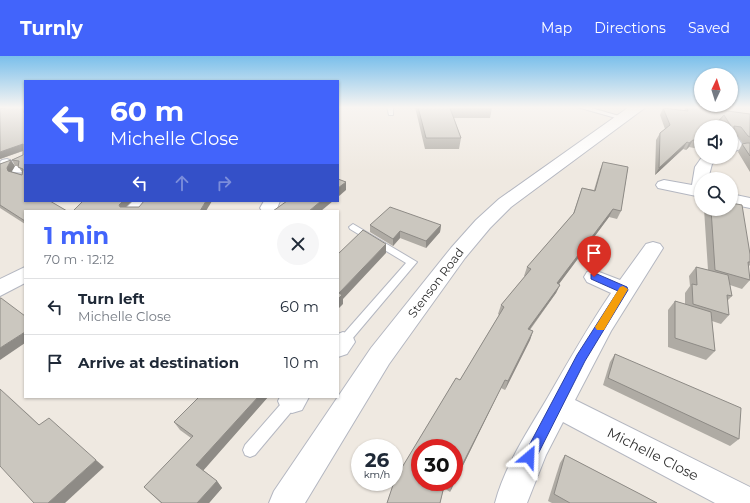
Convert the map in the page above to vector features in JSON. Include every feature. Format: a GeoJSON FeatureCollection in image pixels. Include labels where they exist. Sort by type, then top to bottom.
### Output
{"type":"FeatureCollection","features":[{"type":"Feature","properties":{"kind":"street","name":"Stenson Road"},"geometry":{"type":"LineString","coordinates":[[286,503],[380,356],[458,253],[483,224],[505,203],[609,128]]}},
{"type":"Feature","properties":{"kind":"street"},"geometry":{"type":"LineString","coordinates":[[664,185],[694,190]]}},
{"type":"Feature","properties":{"kind":"street"},"geometry":{"type":"LineString","coordinates":[[738,200],[750,203]]}},
{"type":"Feature","properties":{"kind":"street"},"geometry":{"type":"LineString","coordinates":[[133,210],[142,202]]}},
{"type":"Feature","properties":{"kind":"street"},"geometry":{"type":"LineString","coordinates":[[511,503],[535,445],[558,405],[581,358],[624,290],[653,248]]}},
{"type":"Feature","properties":{"kind":"street"},"geometry":{"type":"LineString","coordinates":[[0,288],[24,275]]}},
{"type":"Feature","properties":{"kind":"street"},"geometry":{"type":"LineString","coordinates":[[594,277],[624,290]]}},
{"type":"Feature","properties":{"kind":"street","name":"Michelle Close"},"geometry":{"type":"LineString","coordinates":[[558,405],[748,503]]}},
{"type":"Feature","properties":{"kind":"lane"},"geometry":{"type":"LineString","coordinates":[[340,345],[412,262],[353,227]]}},
{"type":"Feature","properties":{"kind":"lane"},"geometry":{"type":"LineString","coordinates":[[250,450],[293,399]]}},
{"type":"Feature","properties":{"kind":"building"},"geometry":{"type":"Polygon","coordinates":[[[0,128],[24,128],[24,202],[52,202],[65,210],[24,210],[24,220],[0,205],[0,164],[11,160],[7,168],[8,171],[22,175],[23,169],[18,167],[19,161],[12,160],[23,155],[23,144],[0,152],[0,128]]]}},
{"type":"Feature","properties":{"kind":"building"},"geometry":{"type":"Polygon","coordinates":[[[423,128],[457,128],[461,138],[426,138],[423,128]]]}},
{"type":"Feature","properties":{"kind":"building"},"geometry":{"type":"Polygon","coordinates":[[[666,128],[694,128],[694,140],[689,143],[687,142],[659,168],[660,133],[666,128]]]}},
{"type":"Feature","properties":{"kind":"building"},"geometry":{"type":"Polygon","coordinates":[[[742,128],[750,128],[750,137],[748,136],[742,128]]]}},
{"type":"Feature","properties":{"kind":"building"},"geometry":{"type":"Polygon","coordinates":[[[750,143],[750,156],[742,144],[750,143]]]}},
{"type":"Feature","properties":{"kind":"building"},"geometry":{"type":"Polygon","coordinates":[[[603,162],[628,167],[621,211],[613,209],[557,283],[560,285],[528,329],[533,331],[508,381],[505,380],[463,463],[463,439],[419,439],[456,378],[460,380],[504,307],[501,305],[531,269],[527,267],[574,213],[582,188],[595,191],[603,162]]]}},
{"type":"Feature","properties":{"kind":"building"},"geometry":{"type":"Polygon","coordinates":[[[339,179],[346,182],[339,187],[339,179]]]}},
{"type":"Feature","properties":{"kind":"building"},"geometry":{"type":"Polygon","coordinates":[[[82,202],[122,202],[119,205],[120,207],[139,207],[143,202],[205,202],[201,210],[74,210],[82,202]]]}},
{"type":"Feature","properties":{"kind":"building"},"geometry":{"type":"Polygon","coordinates":[[[286,202],[320,202],[310,210],[274,210],[286,202]]]}},
{"type":"Feature","properties":{"kind":"building"},"geometry":{"type":"Polygon","coordinates":[[[738,204],[742,205],[750,254],[750,262],[748,262],[750,280],[715,270],[711,216],[738,216],[738,204]]]}},
{"type":"Feature","properties":{"kind":"building"},"geometry":{"type":"Polygon","coordinates":[[[390,207],[441,225],[426,241],[400,231],[393,239],[370,225],[390,207]]]}},
{"type":"Feature","properties":{"kind":"building"},"geometry":{"type":"Polygon","coordinates":[[[363,230],[386,244],[339,293],[339,253],[363,230]]]}},
{"type":"Feature","properties":{"kind":"building"},"geometry":{"type":"Polygon","coordinates":[[[696,267],[728,275],[732,296],[727,295],[729,315],[693,304],[692,284],[697,285],[696,267]]]}},
{"type":"Feature","properties":{"kind":"building"},"geometry":{"type":"Polygon","coordinates":[[[1,298],[24,315],[24,333],[0,348],[1,298]]]}},
{"type":"Feature","properties":{"kind":"building"},"geometry":{"type":"Polygon","coordinates":[[[675,301],[711,312],[715,351],[675,338],[675,301]]]}},
{"type":"Feature","properties":{"kind":"building"},"geometry":{"type":"Polygon","coordinates":[[[615,354],[741,408],[739,439],[608,378],[615,354]]]}},
{"type":"Feature","properties":{"kind":"building"},"geometry":{"type":"Polygon","coordinates":[[[0,389],[39,425],[49,418],[96,460],[48,503],[34,503],[0,466],[0,389]]]}},
{"type":"Feature","properties":{"kind":"building"},"geometry":{"type":"Polygon","coordinates":[[[198,398],[257,398],[196,465],[217,481],[197,503],[162,503],[144,487],[193,436],[174,422],[198,398]]]}},
{"type":"Feature","properties":{"kind":"building"},"geometry":{"type":"Polygon","coordinates":[[[411,453],[411,491],[443,491],[440,503],[387,503],[391,491],[403,491],[403,466],[411,453]]]}},
{"type":"Feature","properties":{"kind":"building"},"geometry":{"type":"Polygon","coordinates":[[[565,455],[657,503],[570,503],[554,494],[565,455]]]}},
{"type":"Feature","properties":{"kind":"slow traffic"},"geometry":{"type":"LineString","coordinates":[[600,327],[624,290],[623,289]]}},
{"type":"Feature","properties":{"kind":"route"},"geometry":{"type":"LineString","coordinates":[[529,457],[558,405],[581,358],[624,290],[594,277]]}}]}
